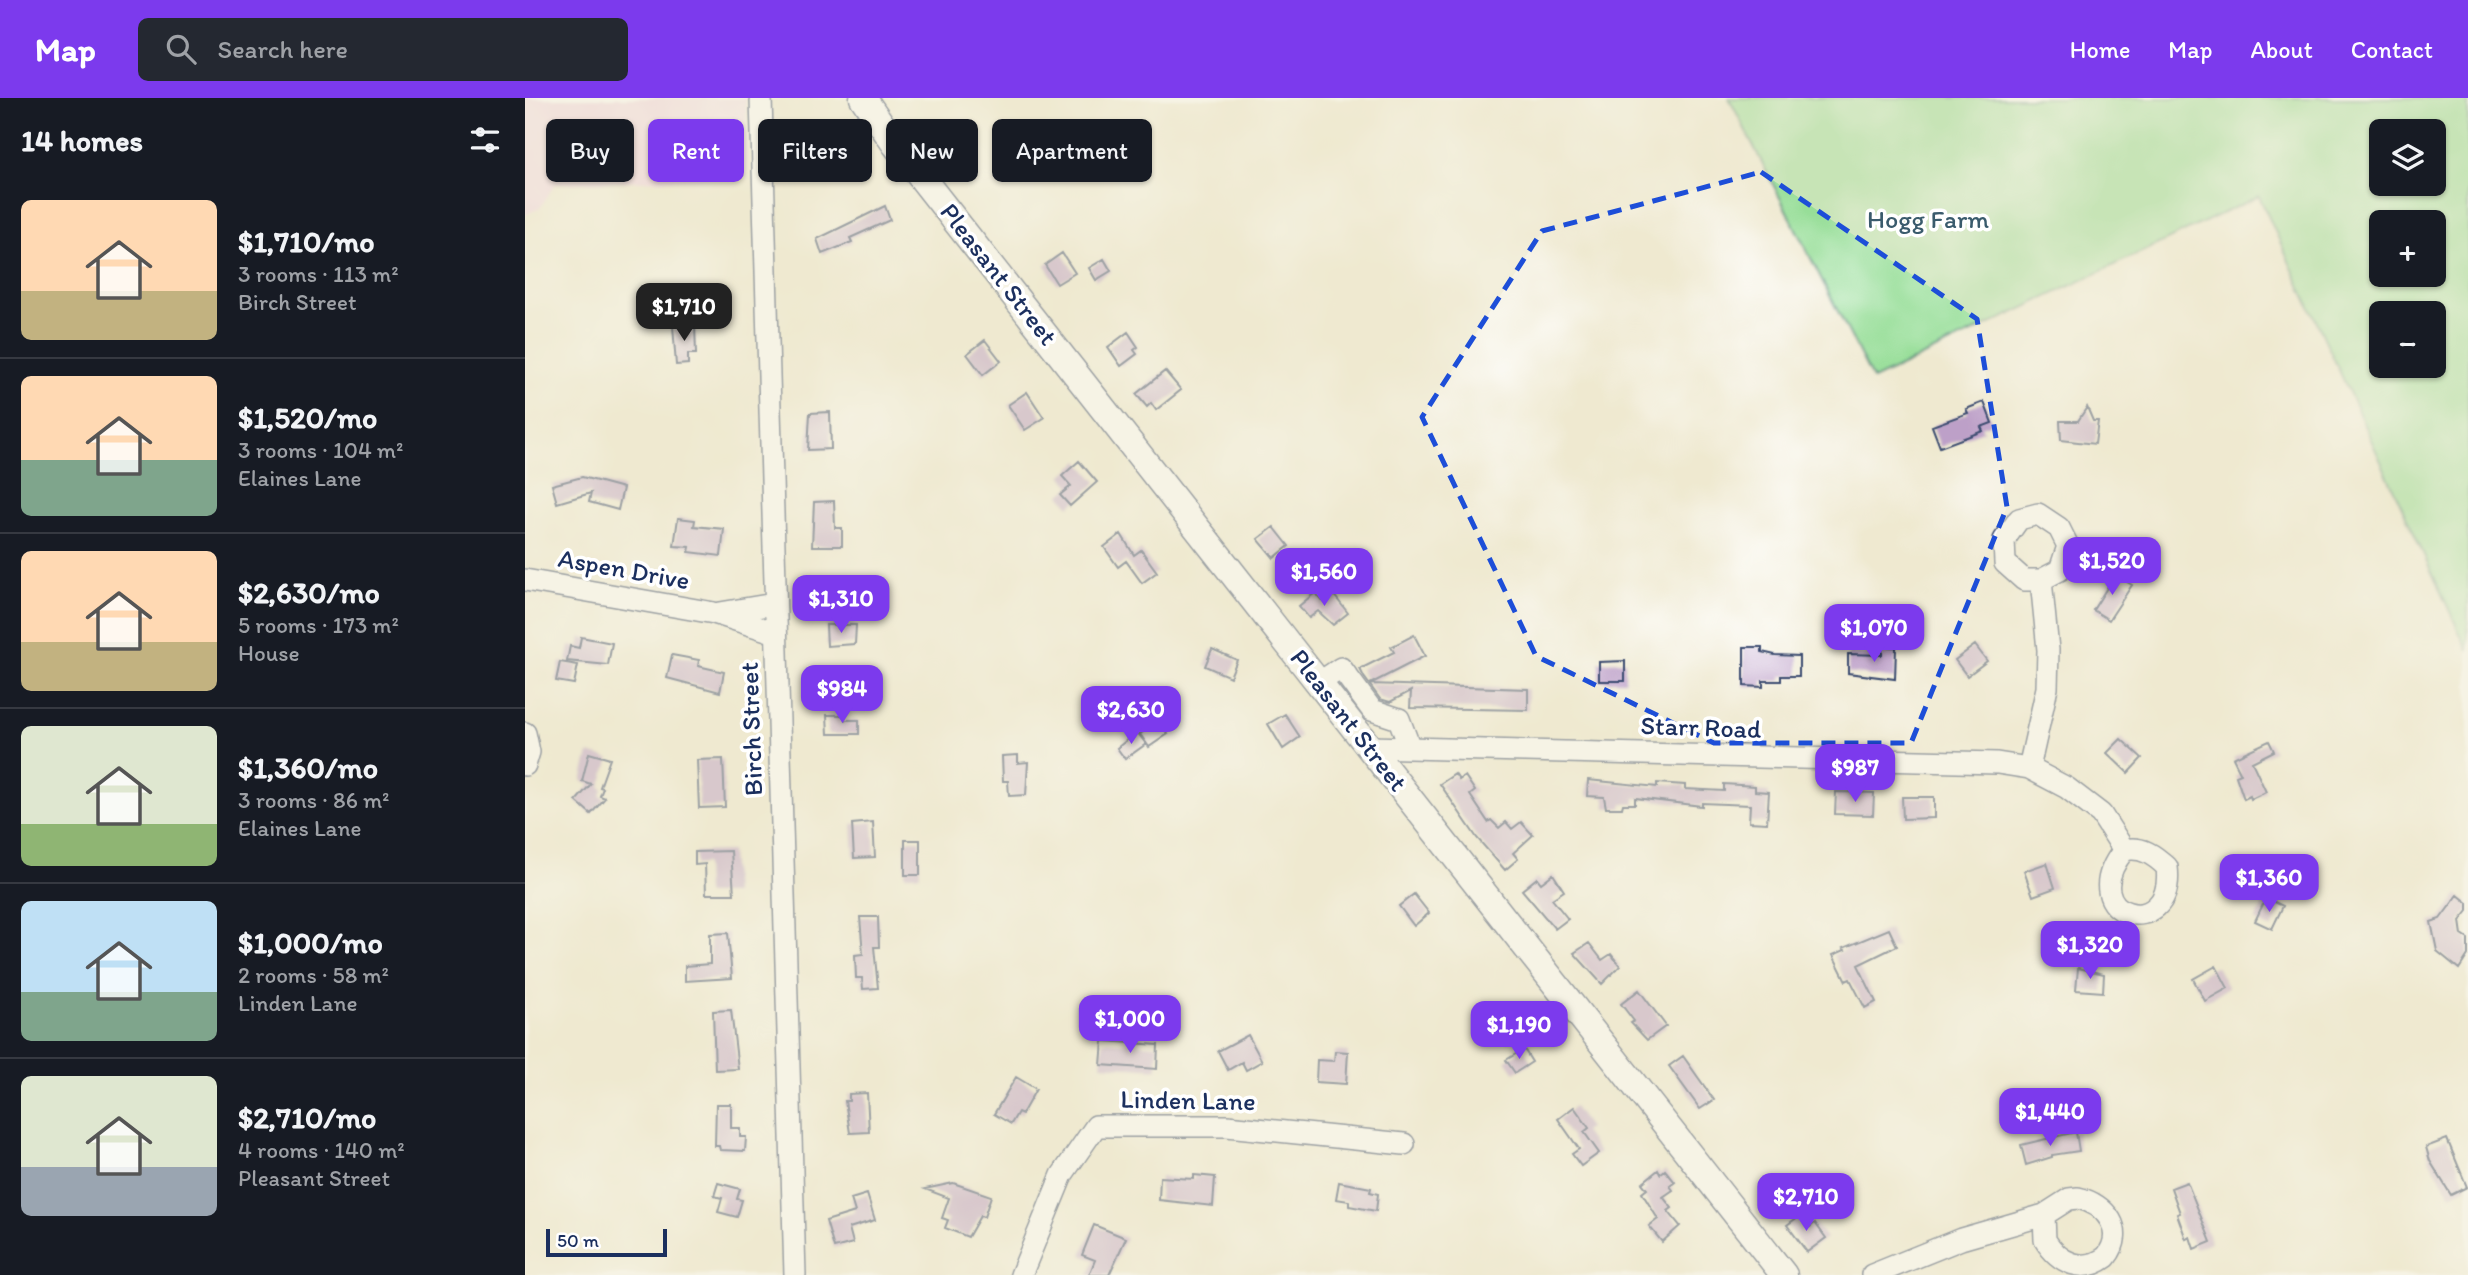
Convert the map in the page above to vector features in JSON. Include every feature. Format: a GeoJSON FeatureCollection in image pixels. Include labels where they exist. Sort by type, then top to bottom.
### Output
{"type":"FeatureCollection","features":[{"type":"Feature","properties":{"kind":"main road","name":"Pleasant Street"},"geometry":{"type":"LineString","coordinates":[[863,98],[895,144],[1784,1275]]}},
{"type":"Feature","properties":{"kind":"street","name":"Birch Street"},"geometry":{"type":"LineString","coordinates":[[761,98],[795,1275]]}},
{"type":"Feature","properties":{"kind":"street"},"geometry":{"type":"LineString","coordinates":[[2029,768],[2046,688],[2048,650],[2041,580]]}},
{"type":"Feature","properties":{"kind":"street","name":"Aspen Drive"},"geometry":{"type":"LineString","coordinates":[[526,587],[714,613],[776,633]]}},
{"type":"Feature","properties":{"kind":"street","name":"Aspen Drive"},"geometry":{"type":"LineString","coordinates":[[714,613],[775,604]]}},
{"type":"Feature","properties":{"kind":"street"},"geometry":{"type":"LineString","coordinates":[[1319,682],[1341,668],[1372,710],[1399,719],[1410,748]]}},
{"type":"Feature","properties":{"kind":"street"},"geometry":{"type":"LineString","coordinates":[[525,733],[529,752],[525,765]]}},
{"type":"Feature","properties":{"kind":"street","name":"Starr Road"},"geometry":{"type":"LineString","coordinates":[[1370,747],[1997,762],[2029,768],[2067,788],[2101,814],[2124,850]]}},
{"type":"Feature","properties":{"kind":"street","name":"Linden Lane"},"geometry":{"type":"LineString","coordinates":[[1021,1275],[1062,1175],[1096,1126],[1227,1126],[1404,1144]]}},
{"type":"Feature","properties":{"kind":"street"},"geometry":{"type":"LineString","coordinates":[[1872,1275],[1961,1239],[2044,1215]]}},
{"type":"Feature","properties":{"kind":"highlighted area"},"geometry":{"type":"Polygon","coordinates":[[[1761,172],[1977,319],[2007,507],[1911,743],[1714,743],[1536,656],[1422,417],[1542,231],[1761,172]]]}},
{"type":"Feature","properties":{"kind":"shaded area"},"geometry":{"type":"Polygon","coordinates":[[[525,98],[746,98],[747,177],[744,177],[744,119],[648,119],[648,181],[634,181],[634,119],[546,119],[546,182],[610,182],[555,184],[540,208],[525,215],[525,98]]]}},
{"type":"Feature","properties":{"kind":"green space","name":"Hogg Farm"},"geometry":{"type":"Polygon","coordinates":[[[1729,98],[2468,98],[2468,651],[2259,196],[1873,380],[1729,98]]]}},
{"type":"Feature","properties":{"kind":"building"},"geometry":{"type":"Polygon","coordinates":[[[885,206],[890,220],[850,238],[852,242],[822,254],[817,239],[885,206]]]}},
{"type":"Feature","properties":{"kind":"building"},"geometry":{"type":"Polygon","coordinates":[[[1062,253],[1075,273],[1057,284],[1045,265],[1062,253]]]}},
{"type":"Feature","properties":{"kind":"building"},"geometry":{"type":"Polygon","coordinates":[[[1104,259],[1111,271],[1096,280],[1089,268],[1104,259]]]}},
{"type":"Feature","properties":{"kind":"building"},"geometry":{"type":"Polygon","coordinates":[[[695,325],[696,354],[688,354],[688,364],[676,365],[673,326],[695,325]]]}},
{"type":"Feature","properties":{"kind":"building"},"geometry":{"type":"Polygon","coordinates":[[[1128,332],[1138,347],[1134,350],[1137,354],[1121,366],[1108,347],[1128,332]]]}},
{"type":"Feature","properties":{"kind":"building"},"geometry":{"type":"Polygon","coordinates":[[[985,340],[1001,361],[983,375],[967,354],[985,340]]]}},
{"type":"Feature","properties":{"kind":"building"},"geometry":{"type":"Polygon","coordinates":[[[1165,371],[1181,390],[1156,410],[1151,403],[1147,407],[1136,394],[1165,371]]]}},
{"type":"Feature","properties":{"kind":"building"},"geometry":{"type":"Polygon","coordinates":[[[1027,392],[1044,418],[1025,430],[1008,405],[1027,392]]]}},
{"type":"Feature","properties":{"kind":"building"},"geometry":{"type":"Polygon","coordinates":[[[1984,402],[1992,423],[1981,427],[1983,431],[1940,447],[1932,426],[1968,413],[1966,409],[1984,402]]]}},
{"type":"Feature","properties":{"kind":"building"},"geometry":{"type":"Polygon","coordinates":[[[2087,407],[2093,421],[2098,421],[2095,444],[2061,440],[2060,421],[2078,421],[2087,407]]]}},
{"type":"Feature","properties":{"kind":"building"},"geometry":{"type":"Polygon","coordinates":[[[830,412],[831,449],[808,450],[810,413],[830,412]]]}},
{"type":"Feature","properties":{"kind":"building"},"geometry":{"type":"Polygon","coordinates":[[[1079,461],[1097,482],[1070,506],[1060,495],[1071,486],[1062,476],[1079,461]]]}},
{"type":"Feature","properties":{"kind":"building"},"geometry":{"type":"Polygon","coordinates":[[[582,477],[623,488],[618,510],[589,502],[591,493],[557,503],[552,485],[582,477]]]}},
{"type":"Feature","properties":{"kind":"building"},"geometry":{"type":"Polygon","coordinates":[[[834,501],[835,528],[842,528],[842,546],[812,546],[814,502],[834,501]]]}},
{"type":"Feature","properties":{"kind":"building"},"geometry":{"type":"Polygon","coordinates":[[[678,518],[695,520],[694,526],[724,529],[721,556],[689,552],[690,547],[674,546],[678,518]]]}},
{"type":"Feature","properties":{"kind":"building"},"geometry":{"type":"Polygon","coordinates":[[[1274,527],[1289,546],[1274,558],[1258,539],[1274,527]]]}},
{"type":"Feature","properties":{"kind":"building"},"geometry":{"type":"Polygon","coordinates":[[[1121,534],[1134,555],[1141,550],[1157,572],[1142,583],[1126,561],[1118,567],[1104,547],[1121,534]]]}},
{"type":"Feature","properties":{"kind":"building"},"geometry":{"type":"Polygon","coordinates":[[[2115,575],[2132,585],[2109,620],[2093,610],[2115,575]]]}},
{"type":"Feature","properties":{"kind":"building"},"geometry":{"type":"Polygon","coordinates":[[[1315,593],[1323,602],[1333,594],[1348,613],[1333,625],[1318,611],[1309,618],[1299,606],[1315,593]]]}},
{"type":"Feature","properties":{"kind":"building"},"geometry":{"type":"Polygon","coordinates":[[[826,625],[856,625],[855,644],[827,646],[826,625]]]}},
{"type":"Feature","properties":{"kind":"building"},"geometry":{"type":"Polygon","coordinates":[[[1414,635],[1425,656],[1370,684],[1528,689],[1528,710],[1410,708],[1411,691],[1390,702],[1380,699],[1364,677],[1360,669],[1394,652],[1391,647],[1414,635]]]}},
{"type":"Feature","properties":{"kind":"building"},"geometry":{"type":"Polygon","coordinates":[[[581,637],[612,643],[608,665],[567,661],[570,646],[579,648],[581,637]]]}},
{"type":"Feature","properties":{"kind":"building"},"geometry":{"type":"Polygon","coordinates":[[[1975,645],[1987,661],[1967,676],[1955,660],[1975,645]]]}},
{"type":"Feature","properties":{"kind":"building"},"geometry":{"type":"Polygon","coordinates":[[[1882,646],[1896,647],[1895,679],[1848,673],[1848,654],[1882,655],[1882,646]]]}},
{"type":"Feature","properties":{"kind":"building"},"geometry":{"type":"Polygon","coordinates":[[[1744,647],[1762,647],[1762,652],[1799,656],[1799,676],[1781,676],[1781,681],[1763,681],[1763,687],[1744,686],[1744,647]]]}},
{"type":"Feature","properties":{"kind":"building"},"geometry":{"type":"Polygon","coordinates":[[[1212,649],[1237,660],[1230,677],[1205,666],[1212,649]]]}},
{"type":"Feature","properties":{"kind":"building"},"geometry":{"type":"Polygon","coordinates":[[[672,655],[699,660],[698,666],[724,672],[720,692],[667,678],[672,655]]]}},
{"type":"Feature","properties":{"kind":"building"},"geometry":{"type":"Polygon","coordinates":[[[1625,661],[1625,681],[1599,681],[1599,662],[1625,661]]]}},
{"type":"Feature","properties":{"kind":"building"},"geometry":{"type":"Polygon","coordinates":[[[560,662],[578,665],[574,684],[556,681],[560,662]]]}},
{"type":"Feature","properties":{"kind":"building"},"geometry":{"type":"Polygon","coordinates":[[[1285,714],[1300,737],[1283,749],[1268,724],[1285,714]]]}},
{"type":"Feature","properties":{"kind":"building"},"geometry":{"type":"Polygon","coordinates":[[[827,715],[845,715],[845,720],[859,720],[859,734],[828,734],[827,715]]]}},
{"type":"Feature","properties":{"kind":"building"},"geometry":{"type":"Polygon","coordinates":[[[1158,721],[1168,734],[1149,747],[1140,734],[1158,721]]]}},
{"type":"Feature","properties":{"kind":"building"},"geometry":{"type":"Polygon","coordinates":[[[1137,732],[1146,744],[1125,759],[1117,748],[1137,732]]]}},
{"type":"Feature","properties":{"kind":"building"},"geometry":{"type":"Polygon","coordinates":[[[2121,739],[2142,758],[2128,773],[2107,753],[2121,739]]]}},
{"type":"Feature","properties":{"kind":"building"},"geometry":{"type":"Polygon","coordinates":[[[2269,741],[2274,751],[2252,762],[2266,792],[2251,799],[2250,796],[2244,799],[2236,776],[2241,774],[2233,758],[2269,741]]]}},
{"type":"Feature","properties":{"kind":"building"},"geometry":{"type":"Polygon","coordinates":[[[589,753],[610,759],[600,787],[603,788],[600,796],[605,798],[591,814],[576,801],[591,784],[582,781],[589,753]]]}},
{"type":"Feature","properties":{"kind":"building"},"geometry":{"type":"Polygon","coordinates":[[[1018,755],[1018,763],[1028,762],[1026,795],[1009,796],[1008,781],[1003,781],[1002,756],[1018,755]]]}},
{"type":"Feature","properties":{"kind":"building"},"geometry":{"type":"Polygon","coordinates":[[[723,759],[725,807],[699,808],[697,760],[723,759]]]}},
{"type":"Feature","properties":{"kind":"building"},"geometry":{"type":"Polygon","coordinates":[[[1455,774],[1459,780],[1465,776],[1475,791],[1470,795],[1488,822],[1491,820],[1499,828],[1506,822],[1512,829],[1521,822],[1533,835],[1513,853],[1518,859],[1505,870],[1477,838],[1440,784],[1455,774]]]}},
{"type":"Feature","properties":{"kind":"building"},"geometry":{"type":"Polygon","coordinates":[[[1588,780],[1657,787],[1657,783],[1685,785],[1685,789],[1724,791],[1724,784],[1755,786],[1755,791],[1769,792],[1767,823],[1749,822],[1750,805],[1702,803],[1702,806],[1635,798],[1635,804],[1623,804],[1622,808],[1606,808],[1604,797],[1587,796],[1588,780]]]}},
{"type":"Feature","properties":{"kind":"building"},"geometry":{"type":"Polygon","coordinates":[[[1836,792],[1874,793],[1873,815],[1835,814],[1836,792]]]}},
{"type":"Feature","properties":{"kind":"building"},"geometry":{"type":"Polygon","coordinates":[[[1902,797],[1934,797],[1934,818],[1903,819],[1902,797]]]}},
{"type":"Feature","properties":{"kind":"building"},"geometry":{"type":"Polygon","coordinates":[[[873,822],[875,857],[854,858],[852,824],[873,822]]]}},
{"type":"Feature","properties":{"kind":"building"},"geometry":{"type":"Polygon","coordinates":[[[905,840],[920,840],[920,875],[905,875],[905,840]]]}},
{"type":"Feature","properties":{"kind":"building"},"geometry":{"type":"Polygon","coordinates":[[[731,851],[734,894],[706,894],[705,864],[695,865],[695,852],[731,851]]]}},
{"type":"Feature","properties":{"kind":"building"},"geometry":{"type":"Polygon","coordinates":[[[2047,863],[2055,888],[2033,896],[2024,871],[2047,863]]]}},
{"type":"Feature","properties":{"kind":"building"},"geometry":{"type":"Polygon","coordinates":[[[1553,874],[1564,891],[1552,899],[1568,919],[1555,929],[1522,890],[1537,878],[1541,883],[1553,874]]]}},
{"type":"Feature","properties":{"kind":"building"},"geometry":{"type":"Polygon","coordinates":[[[1414,894],[1429,913],[1414,926],[1399,906],[1414,894]]]}},
{"type":"Feature","properties":{"kind":"building"},"geometry":{"type":"Polygon","coordinates":[[[2458,895],[2468,903],[2468,911],[2460,921],[2462,935],[2468,939],[2468,955],[2459,969],[2437,951],[2431,922],[2440,919],[2458,895]]]}},
{"type":"Feature","properties":{"kind":"building"},"geometry":{"type":"Polygon","coordinates":[[[2266,898],[2283,906],[2272,929],[2255,921],[2266,898]]]}},
{"type":"Feature","properties":{"kind":"building"},"geometry":{"type":"Polygon","coordinates":[[[860,917],[878,917],[879,947],[874,947],[878,988],[863,989],[862,978],[856,978],[855,955],[863,954],[860,917]]]}},
{"type":"Feature","properties":{"kind":"building"},"geometry":{"type":"Polygon","coordinates":[[[1889,929],[1897,946],[1858,965],[1876,1002],[1865,1008],[1850,979],[1846,981],[1833,955],[1845,950],[1843,948],[1889,929]]]}},
{"type":"Feature","properties":{"kind":"building"},"geometry":{"type":"Polygon","coordinates":[[[728,933],[732,978],[685,981],[685,966],[710,964],[710,934],[728,933]]]}},
{"type":"Feature","properties":{"kind":"building"},"geometry":{"type":"Polygon","coordinates":[[[1589,943],[1602,960],[1611,954],[1620,966],[1602,984],[1574,953],[1589,943]]]}},
{"type":"Feature","properties":{"kind":"building"},"geometry":{"type":"Polygon","coordinates":[[[2216,966],[2228,988],[2205,1001],[2193,979],[2216,966]]]}},
{"type":"Feature","properties":{"kind":"building"},"geometry":{"type":"Polygon","coordinates":[[[2078,968],[2104,974],[2103,992],[2076,990],[2078,968]]]}},
{"type":"Feature","properties":{"kind":"building"},"geometry":{"type":"Polygon","coordinates":[[[1639,990],[1666,1026],[1647,1040],[1631,1023],[1634,1021],[1621,1004],[1639,990]]]}},
{"type":"Feature","properties":{"kind":"building"},"geometry":{"type":"Polygon","coordinates":[[[731,1010],[738,1069],[715,1070],[713,1011],[731,1010]]]}},
{"type":"Feature","properties":{"kind":"building"},"geometry":{"type":"Polygon","coordinates":[[[1511,1012],[1524,1032],[1507,1043],[1494,1022],[1511,1012]]]}},
{"type":"Feature","properties":{"kind":"building"},"geometry":{"type":"Polygon","coordinates":[[[1248,1035],[1262,1061],[1246,1070],[1242,1062],[1228,1070],[1218,1051],[1248,1035]]]}},
{"type":"Feature","properties":{"kind":"building"},"geometry":{"type":"Polygon","coordinates":[[[1103,1041],[1158,1045],[1157,1069],[1101,1065],[1103,1041]]]}},
{"type":"Feature","properties":{"kind":"building"},"geometry":{"type":"Polygon","coordinates":[[[1524,1049],[1532,1062],[1515,1073],[1506,1060],[1524,1049]]]}},
{"type":"Feature","properties":{"kind":"building"},"geometry":{"type":"Polygon","coordinates":[[[1335,1051],[1348,1052],[1346,1084],[1316,1082],[1317,1060],[1334,1061],[1335,1051]]]}},
{"type":"Feature","properties":{"kind":"building"},"geometry":{"type":"Polygon","coordinates":[[[1683,1056],[1714,1100],[1700,1109],[1669,1066],[1683,1056]]]}},
{"type":"Feature","properties":{"kind":"building"},"geometry":{"type":"Polygon","coordinates":[[[1016,1077],[1036,1089],[1022,1114],[1018,1112],[1011,1124],[994,1114],[1016,1077]]]}},
{"type":"Feature","properties":{"kind":"building"},"geometry":{"type":"Polygon","coordinates":[[[867,1093],[869,1132],[850,1133],[845,1101],[849,1101],[849,1094],[867,1093]]]}},
{"type":"Feature","properties":{"kind":"building"},"geometry":{"type":"Polygon","coordinates":[[[716,1104],[731,1104],[731,1128],[740,1128],[740,1137],[746,1137],[745,1151],[720,1150],[719,1146],[715,1146],[716,1104]]]}},
{"type":"Feature","properties":{"kind":"building"},"geometry":{"type":"Polygon","coordinates":[[[1574,1107],[1589,1128],[1584,1132],[1599,1153],[1581,1166],[1572,1154],[1579,1149],[1558,1119],[1574,1107]]]}},
{"type":"Feature","properties":{"kind":"building"},"geometry":{"type":"Polygon","coordinates":[[[2076,1132],[2079,1151],[2052,1155],[2026,1165],[2021,1145],[2076,1132]]]}},
{"type":"Feature","properties":{"kind":"building"},"geometry":{"type":"Polygon","coordinates":[[[2447,1139],[2467,1187],[2451,1195],[2430,1161],[2426,1147],[2447,1139]]]}},
{"type":"Feature","properties":{"kind":"building"},"geometry":{"type":"Polygon","coordinates":[[[1658,1170],[1660,1174],[1665,1170],[1675,1182],[1670,1186],[1673,1190],[1663,1197],[1672,1208],[1668,1211],[1680,1226],[1662,1242],[1649,1226],[1658,1219],[1642,1193],[1647,1189],[1642,1183],[1658,1170]]]}},
{"type":"Feature","properties":{"kind":"building"},"geometry":{"type":"Polygon","coordinates":[[[1194,1175],[1215,1177],[1213,1206],[1159,1200],[1160,1177],[1194,1179],[1194,1175]]]}},
{"type":"Feature","properties":{"kind":"building"},"geometry":{"type":"Polygon","coordinates":[[[1339,1182],[1371,1188],[1370,1192],[1378,1194],[1376,1211],[1349,1206],[1349,1201],[1336,1199],[1339,1182]]]}},
{"type":"Feature","properties":{"kind":"building"},"geometry":{"type":"Polygon","coordinates":[[[2187,1182],[2211,1242],[2194,1249],[2190,1237],[2186,1239],[2171,1188],[2187,1182]]]}},
{"type":"Feature","properties":{"kind":"building"},"geometry":{"type":"Polygon","coordinates":[[[718,1183],[740,1189],[737,1199],[742,1200],[737,1217],[718,1212],[722,1198],[714,1196],[718,1183]]]}},
{"type":"Feature","properties":{"kind":"building"},"geometry":{"type":"Polygon","coordinates":[[[953,1183],[991,1196],[984,1217],[980,1216],[968,1237],[945,1228],[948,1220],[942,1218],[949,1198],[925,1189],[953,1183]]]}},
{"type":"Feature","properties":{"kind":"building"},"geometry":{"type":"Polygon","coordinates":[[[867,1194],[875,1220],[849,1228],[853,1243],[834,1248],[826,1221],[855,1212],[851,1199],[867,1194]]]}},
{"type":"Feature","properties":{"kind":"building"},"geometry":{"type":"Polygon","coordinates":[[[1801,1215],[1810,1227],[1815,1223],[1826,1238],[1807,1252],[1787,1225],[1801,1215]]]}},
{"type":"Feature","properties":{"kind":"building"},"geometry":{"type":"Polygon","coordinates":[[[1094,1225],[1126,1238],[1109,1275],[1089,1275],[1095,1260],[1082,1255],[1094,1225]]]}}]}
